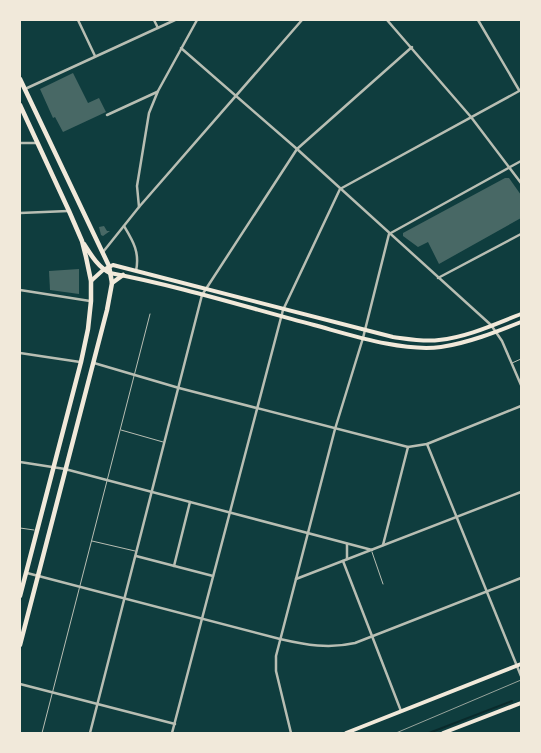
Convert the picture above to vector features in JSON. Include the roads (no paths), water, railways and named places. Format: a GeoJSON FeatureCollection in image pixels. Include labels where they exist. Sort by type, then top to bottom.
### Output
{"type":"FeatureCollection","features":[{"type":"Feature","properties":{"kind":"main road"},"geometry":{"type":"LineString","coordinates":[[20,80],[109,266],[112,284],[20,645]]}},
{"type":"Feature","properties":{"kind":"main road"},"geometry":{"type":"LineString","coordinates":[[20,106],[82,241],[94,260],[110,273],[202,295],[363,338],[395,344],[441,347],[497,332],[521,322]]}},
{"type":"Feature","properties":{"kind":"main road"},"geometry":{"type":"LineString","coordinates":[[20,596],[88,329],[91,282],[82,241]]}},
{"type":"Feature","properties":{"kind":"main road"},"geometry":{"type":"LineString","coordinates":[[94,260],[103,253]]}},
{"type":"Feature","properties":{"kind":"main road"},"geometry":{"type":"LineString","coordinates":[[91,282],[109,266],[113,265],[392,337],[439,340],[456,337],[521,314]]}},
{"type":"Feature","properties":{"kind":"main road"},"geometry":{"type":"LineString","coordinates":[[112,284],[123,275]]}},
{"type":"Feature","properties":{"kind":"main road"},"geometry":{"type":"LineString","coordinates":[[346,733],[519,665]]}},
{"type":"Feature","properties":{"kind":"main road"},"geometry":{"type":"LineString","coordinates":[[443,733],[521,703]]}},
{"type":"Feature","properties":{"kind":"street"},"geometry":{"type":"LineString","coordinates":[[78,20],[94,56]]}},
{"type":"Feature","properties":{"kind":"street"},"geometry":{"type":"LineString","coordinates":[[154,20],[158,28]]}},
{"type":"Feature","properties":{"kind":"street"},"geometry":{"type":"LineString","coordinates":[[24,89],[175,20]]}},
{"type":"Feature","properties":{"kind":"street"},"geometry":{"type":"LineString","coordinates":[[140,207],[138,186],[149,113],[158,91],[198,20]]}},
{"type":"Feature","properties":{"kind":"street"},"geometry":{"type":"LineString","coordinates":[[103,253],[140,207],[302,20]]}},
{"type":"Feature","properties":{"kind":"street"},"geometry":{"type":"LineString","coordinates":[[386,20],[412,47],[471,117],[521,183]]}},
{"type":"Feature","properties":{"kind":"street"},"geometry":{"type":"LineString","coordinates":[[390,23],[394,20]]}},
{"type":"Feature","properties":{"kind":"street"},"geometry":{"type":"LineString","coordinates":[[172,733],[283,310],[340,189],[520,90],[478,20]]}},
{"type":"Feature","properties":{"kind":"street"},"geometry":{"type":"LineString","coordinates":[[90,733],[202,295],[297,149],[412,47]]}},
{"type":"Feature","properties":{"kind":"street"},"geometry":{"type":"LineString","coordinates":[[181,48],[297,149],[492,325],[521,385]]}},
{"type":"Feature","properties":{"kind":"street"},"geometry":{"type":"LineString","coordinates":[[107,114],[158,91]]}},
{"type":"Feature","properties":{"kind":"street"},"geometry":{"type":"LineString","coordinates":[[20,143],[37,142]]}},
{"type":"Feature","properties":{"kind":"street"},"geometry":{"type":"LineString","coordinates":[[292,733],[276,671],[276,656],[335,429],[363,338],[389,234],[521,161]]}},
{"type":"Feature","properties":{"kind":"street"},"geometry":{"type":"LineString","coordinates":[[20,213],[69,211]]}},
{"type":"Feature","properties":{"kind":"street"},"geometry":{"type":"LineString","coordinates":[[124,226],[137,250],[136,271]]}},
{"type":"Feature","properties":{"kind":"street"},"geometry":{"type":"LineString","coordinates":[[438,278],[521,234]]}},
{"type":"Feature","properties":{"kind":"street"},"geometry":{"type":"LineString","coordinates":[[20,290],[91,301]]}},
{"type":"Feature","properties":{"kind":"street"},"geometry":{"type":"LineString","coordinates":[[20,353],[81,362]]}},
{"type":"Feature","properties":{"kind":"street"},"geometry":{"type":"LineString","coordinates":[[93,363],[178,388],[408,447],[427,444],[521,406]]}},
{"type":"Feature","properties":{"kind":"street"},"geometry":{"type":"LineString","coordinates":[[427,444],[519,665],[521,676]]}},
{"type":"Feature","properties":{"kind":"street"},"geometry":{"type":"LineString","coordinates":[[383,545],[408,447]]}},
{"type":"Feature","properties":{"kind":"street"},"geometry":{"type":"LineString","coordinates":[[20,462],[65,469],[372,550]]}},
{"type":"Feature","properties":{"kind":"street"},"geometry":{"type":"LineString","coordinates":[[296,578],[521,492]]}},
{"type":"Feature","properties":{"kind":"street"},"geometry":{"type":"LineString","coordinates":[[174,566],[190,502]]}},
{"type":"Feature","properties":{"kind":"street"},"geometry":{"type":"LineString","coordinates":[[347,544],[347,559]]}},
{"type":"Feature","properties":{"kind":"street"},"geometry":{"type":"LineString","coordinates":[[136,556],[213,576]]}},
{"type":"Feature","properties":{"kind":"street"},"geometry":{"type":"LineString","coordinates":[[343,561],[401,711]]}},
{"type":"Feature","properties":{"kind":"street"},"geometry":{"type":"LineString","coordinates":[[27,573],[280,639],[306,645],[328,647],[355,643],[372,637],[521,578]]}},
{"type":"Feature","properties":{"kind":"street"},"geometry":{"type":"LineString","coordinates":[[20,684],[175,724]]}},
{"type":"Feature","properties":{"kind":"lane"},"geometry":{"type":"LineString","coordinates":[[42,733],[150,314]]}},
{"type":"Feature","properties":{"kind":"lane"},"geometry":{"type":"LineString","coordinates":[[512,363],[521,359]]}},
{"type":"Feature","properties":{"kind":"lane"},"geometry":{"type":"LineString","coordinates":[[120,430],[164,443]]}},
{"type":"Feature","properties":{"kind":"lane"},"geometry":{"type":"LineString","coordinates":[[20,528],[38,530]]}},
{"type":"Feature","properties":{"kind":"lane"},"geometry":{"type":"LineString","coordinates":[[92,540],[137,552]]}},
{"type":"Feature","properties":{"kind":"lane"},"geometry":{"type":"LineString","coordinates":[[372,550],[383,584]]}},
{"type":"Feature","properties":{"kind":"waterway"},"geometry":{"type":"LineString","coordinates":[[429,733],[512,701]]}},
{"type":"Feature","properties":{"kind":"tram line"},"geometry":{"type":"LineString","coordinates":[[396,733],[521,680]]}}]}
